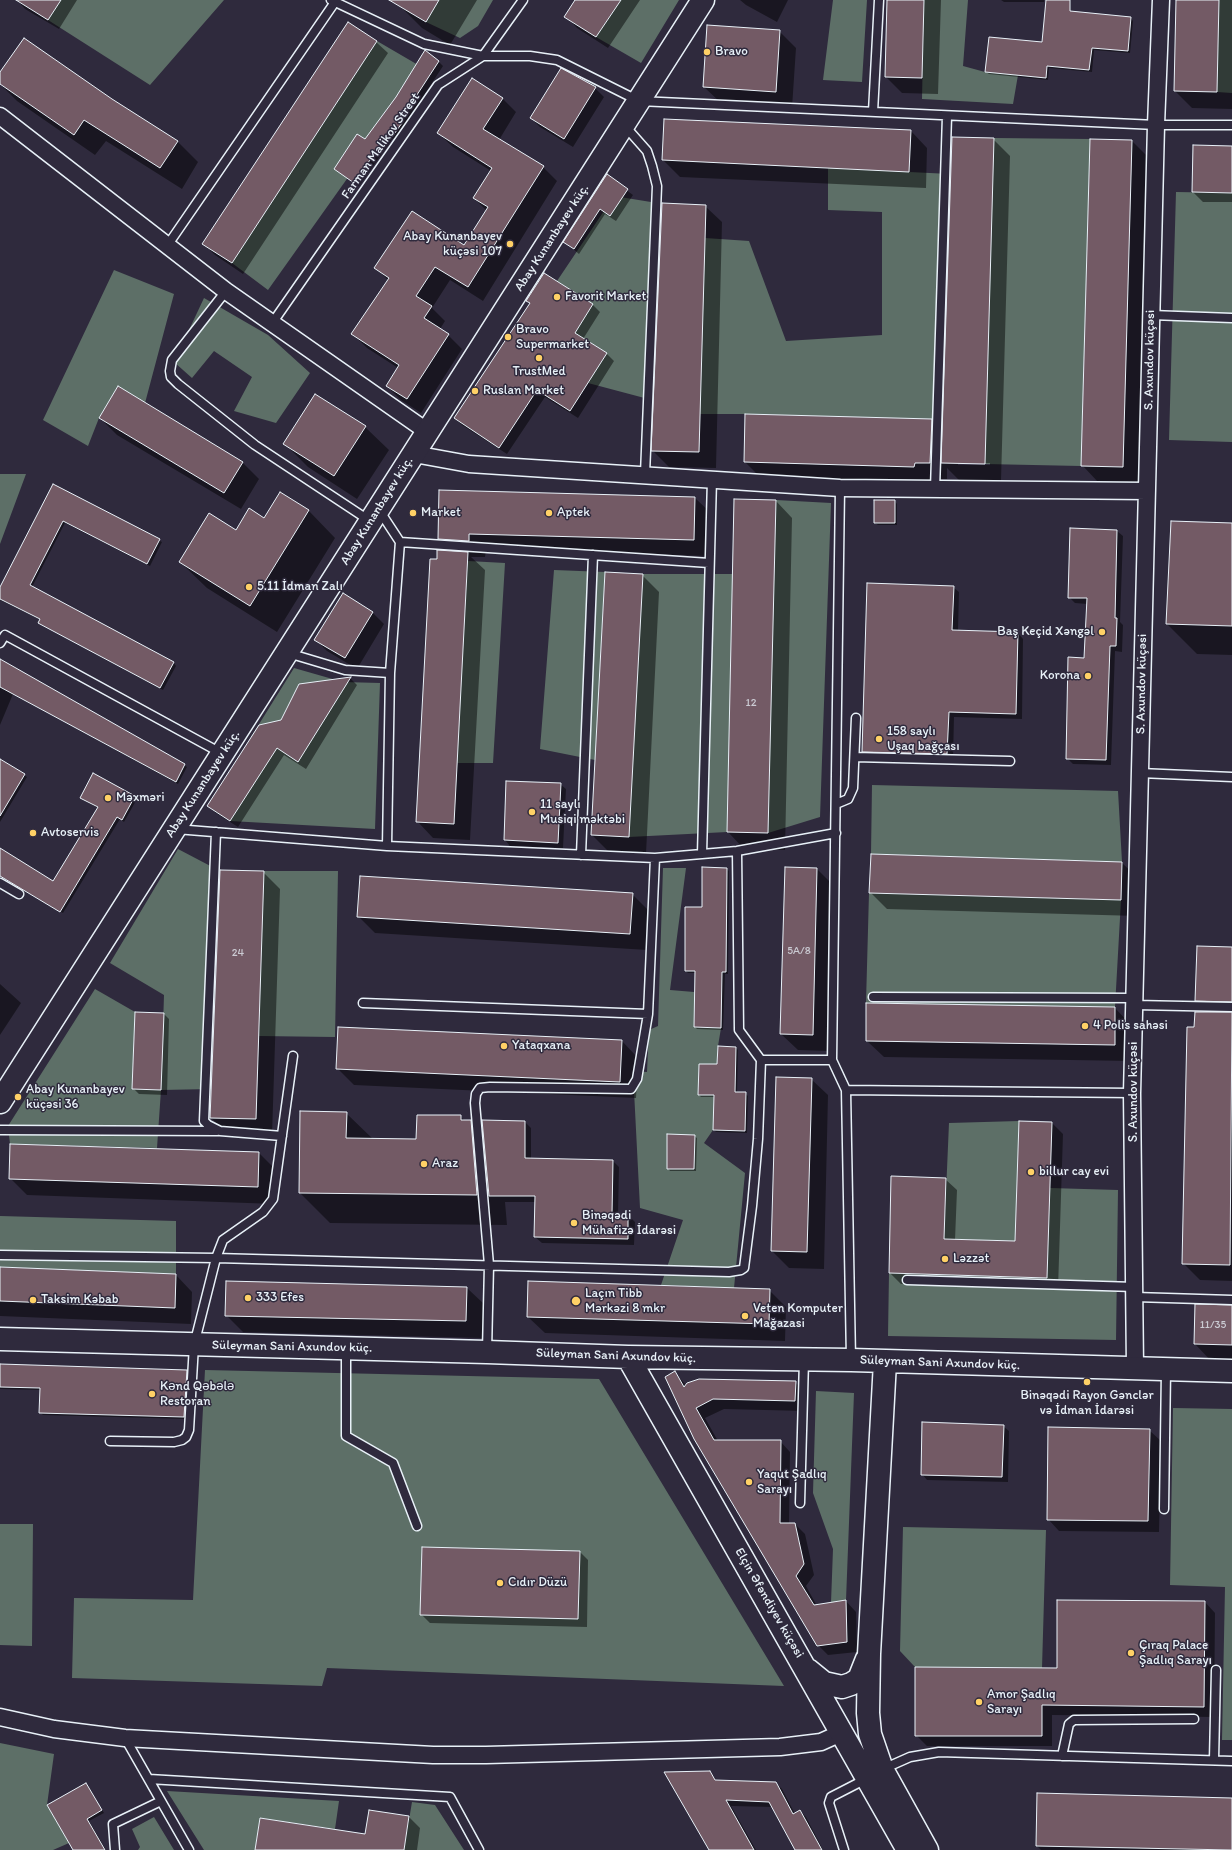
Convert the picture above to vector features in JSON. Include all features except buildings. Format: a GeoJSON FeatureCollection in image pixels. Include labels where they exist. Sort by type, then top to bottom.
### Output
{"type":"FeatureCollection","features":[{"type":"Feature","properties":{"kind":"street","name":"Abay Kunanbayev küç."},"geometry":{"type":"LineString","coordinates":[[0,1102],[703,0]]}},
{"type":"Feature","properties":{"kind":"street","name":"S. Axundov küçəsi"},"geometry":{"type":"LineString","coordinates":[[1135,1368],[1132,1093],[1156,124],[1161,0]]}},
{"type":"Feature","properties":{"kind":"street"},"geometry":{"type":"LineString","coordinates":[[2,123],[226,290],[428,432]]}},
{"type":"Feature","properties":{"kind":"street"},"geometry":{"type":"LineString","coordinates":[[414,454],[469,464],[645,474],[840,488],[1147,490]]}},
{"type":"Feature","properties":{"kind":"street","name":"Süleyman Sani Axundov küç."},"geometry":{"type":"LineString","coordinates":[[0,1339],[628,1357],[851,1360],[1232,1371]]}},
{"type":"Feature","properties":{"kind":"street","name":"Elçin Əfəndiyev küçəsi"},"geometry":{"type":"LineString","coordinates":[[628,1357],[842,1733],[874,1774],[928,1850]]}},
{"type":"Feature","properties":{"kind":"street","name":"Elçin Əfəndiyev küçəsi"},"geometry":{"type":"LineString","coordinates":[[885,1362],[869,1654],[868,1713],[874,1774],[908,1850]]}},
{"type":"Feature","properties":{"kind":"street"},"geometry":{"type":"LineString","coordinates":[[806,1668],[824,1683],[842,1686],[851,1684],[859,1679],[869,1654]]}},
{"type":"Feature","properties":{"kind":"street"},"geometry":{"type":"LineString","coordinates":[[0,1717],[54,1729],[125,1738],[373,1752],[486,1755],[780,1747],[821,1742],[842,1733]]}},
{"type":"Feature","properties":{"kind":"lane","name":"Farman Malikov Street"},"geometry":{"type":"LineString","coordinates":[[273,322],[438,85],[483,56],[523,0]]}},
{"type":"Feature","properties":{"kind":"lane"},"geometry":{"type":"LineString","coordinates":[[873,112],[878,0]]}},
{"type":"Feature","properties":{"kind":"lane"},"geometry":{"type":"LineString","coordinates":[[167,246],[333,1],[424,44],[483,56],[530,56],[557,60],[639,101],[947,116],[1156,124],[1232,125]]}},
{"type":"Feature","properties":{"kind":"lane"},"geometry":{"type":"LineString","coordinates":[[935,489],[947,116]]}},
{"type":"Feature","properties":{"kind":"lane"},"geometry":{"type":"LineString","coordinates":[[624,125],[647,151],[657,186],[645,474]]}},
{"type":"Feature","properties":{"kind":"lane"},"geometry":{"type":"LineString","coordinates":[[226,290],[172,360],[170,371],[171,377],[255,445],[374,516],[400,542],[709,563]]}},
{"type":"Feature","properties":{"kind":"lane"},"geometry":{"type":"LineString","coordinates":[[1151,315],[1232,318]]}},
{"type":"Feature","properties":{"kind":"lane"},"geometry":{"type":"LineString","coordinates":[[702,854],[712,479]]}},
{"type":"Feature","properties":{"kind":"lane"},"geometry":{"type":"LineString","coordinates":[[840,488],[832,1060],[846,1090],[851,1360]]}},
{"type":"Feature","properties":{"kind":"lane"},"geometry":{"type":"LineString","coordinates":[[387,846],[390,673],[400,542]]}},
{"type":"Feature","properties":{"kind":"lane"},"geometry":{"type":"LineString","coordinates":[[581,855],[593,555]]}},
{"type":"Feature","properties":{"kind":"lane"},"geometry":{"type":"LineString","coordinates":[[0,643],[5,635],[223,753]]}},
{"type":"Feature","properties":{"kind":"lane"},"geometry":{"type":"LineString","coordinates":[[287,653],[345,670],[390,673]]}},
{"type":"Feature","properties":{"kind":"lane"},"geometry":{"type":"LineString","coordinates":[[836,804],[848,799],[853,788],[856,718]]}},
{"type":"Feature","properties":{"kind":"lane"},"geometry":{"type":"LineString","coordinates":[[855,757],[1010,761]]}},
{"type":"Feature","properties":{"kind":"lane"},"geometry":{"type":"LineString","coordinates":[[1140,774],[1232,778]]}},
{"type":"Feature","properties":{"kind":"lane"},"geometry":{"type":"LineString","coordinates":[[174,829],[387,846],[655,858],[737,851],[836,833]]}},
{"type":"Feature","properties":{"kind":"lane"},"geometry":{"type":"LineString","coordinates":[[216,832],[204,1121],[208,1125],[220,1131]]}},
{"type":"Feature","properties":{"kind":"lane"},"geometry":{"type":"LineString","coordinates":[[0,1255],[216,1258],[729,1272],[741,1270],[744,1268],[752,1206],[758,1138],[761,1060],[739,1030],[737,851]]}},
{"type":"Feature","properties":{"kind":"lane"},"geometry":{"type":"LineString","coordinates":[[487,1352],[489,1265],[475,1103],[476,1094],[480,1088],[490,1087],[631,1089],[637,1079],[648,1014],[655,858]]}},
{"type":"Feature","properties":{"kind":"lane"},"geometry":{"type":"LineString","coordinates":[[0,884],[19,894]]}},
{"type":"Feature","properties":{"kind":"lane"},"geometry":{"type":"LineString","coordinates":[[873,997],[1135,1001],[1232,1007]]}},
{"type":"Feature","properties":{"kind":"lane"},"geometry":{"type":"LineString","coordinates":[[363,1003],[648,1014]]}},
{"type":"Feature","properties":{"kind":"lane"},"geometry":{"type":"LineString","coordinates":[[110,1441],[174,1442],[182,1440],[186,1437],[189,1430],[194,1345],[216,1258],[223,1240],[263,1212],[273,1199],[293,1056]]}},
{"type":"Feature","properties":{"kind":"lane"},"geometry":{"type":"LineString","coordinates":[[761,1060],[832,1060]]}},
{"type":"Feature","properties":{"kind":"lane"},"geometry":{"type":"LineString","coordinates":[[846,1090],[1132,1093]]}},
{"type":"Feature","properties":{"kind":"lane"},"geometry":{"type":"LineString","coordinates":[[0,1130],[220,1131],[282,1136]]}},
{"type":"Feature","properties":{"kind":"lane"},"geometry":{"type":"LineString","coordinates":[[907,1280],[1135,1292],[1232,1300]]}},
{"type":"Feature","properties":{"kind":"lane"},"geometry":{"type":"LineString","coordinates":[[346,1349],[346,1436],[393,1463],[417,1526]]}},
{"type":"Feature","properties":{"kind":"lane"},"geometry":{"type":"LineString","coordinates":[[800,1503],[804,1359]]}},
{"type":"Feature","properties":{"kind":"lane"},"geometry":{"type":"LineString","coordinates":[[1164,1509],[1166,1369]]}},
{"type":"Feature","properties":{"kind":"lane"},"geometry":{"type":"LineString","coordinates":[[1214,1760],[1216,1670]]}},
{"type":"Feature","properties":{"kind":"lane"},"geometry":{"type":"LineString","coordinates":[[1062,1756],[1068,1724],[1074,1720],[1194,1719]]}},
{"type":"Feature","properties":{"kind":"lane"},"geometry":{"type":"LineString","coordinates":[[125,1738],[189,1850]]}},
{"type":"Feature","properties":{"kind":"lane"},"geometry":{"type":"LineString","coordinates":[[844,1850],[829,1804],[831,1797],[910,1757],[939,1752],[1232,1761]]}},
{"type":"Feature","properties":{"kind":"lane"},"geometry":{"type":"LineString","coordinates":[[149,1779],[450,1797],[479,1850]]}},
{"type":"Feature","properties":{"kind":"lane"},"geometry":{"type":"LineString","coordinates":[[114,1850],[113,1824],[161,1801]]}},
{"type":"Feature","properties":{"kind":"green space"},"geometry":{"type":"Polygon","coordinates":[[[61,0],[224,0],[150,85],[48,20],[61,0]]]}},
{"type":"Feature","properties":{"kind":"green space"},"geometry":{"type":"Polygon","coordinates":[[[439,0],[493,0],[478,26],[460,38],[426,22],[439,0]]]}},
{"type":"Feature","properties":{"kind":"green space"},"geometry":{"type":"Polygon","coordinates":[[[621,0],[679,0],[641,63],[596,37],[621,0]]]}},
{"type":"Feature","properties":{"kind":"green space"},"geometry":{"type":"Polygon","coordinates":[[[833,0],[867,0],[862,82],[823,80],[833,0]]]}},
{"type":"Feature","properties":{"kind":"green space"},"geometry":{"type":"Polygon","coordinates":[[[924,0],[968,0],[963,66],[985,72],[1018,75],[1013,104],[922,99],[924,0]]]}},
{"type":"Feature","properties":{"kind":"green space"},"geometry":{"type":"Polygon","coordinates":[[[1219,0],[1232,0],[1232,93],[1217,92],[1219,0]]]}},
{"type":"Feature","properties":{"kind":"green space"},"geometry":{"type":"Polygon","coordinates":[[[377,41],[425,69],[268,290],[232,263],[377,41]]]}},
{"type":"Feature","properties":{"kind":"green space"},"geometry":{"type":"Polygon","coordinates":[[[994,138],[1090,139],[1081,466],[985,464],[994,138]]]}},
{"type":"Feature","properties":{"kind":"green space"},"geometry":{"type":"Polygon","coordinates":[[[828,168],[950,174],[943,422],[916,419],[700,414],[705,238],[749,241],[786,341],[882,335],[882,212],[828,210],[828,168]]]}},
{"type":"Feature","properties":{"kind":"green space"},"geometry":{"type":"Polygon","coordinates":[[[1176,192],[1232,193],[1232,442],[1169,440],[1176,192]]]}},
{"type":"Feature","properties":{"kind":"green space"},"geometry":{"type":"Polygon","coordinates":[[[614,196],[657,203],[652,400],[588,383],[607,353],[575,333],[593,304],[557,281],[614,196]]]}},
{"type":"Feature","properties":{"kind":"green space"},"geometry":{"type":"Polygon","coordinates":[[[114,270],[174,294],[145,403],[118,387],[99,418],[88,446],[43,420],[114,270]]]}},
{"type":"Feature","properties":{"kind":"green space"},"geometry":{"type":"Polygon","coordinates":[[[204,298],[268,335],[310,373],[276,423],[234,411],[252,377],[214,351],[192,378],[174,362],[204,298]]]}},
{"type":"Feature","properties":{"kind":"green space"},"geometry":{"type":"Polygon","coordinates":[[[0,474],[26,474],[0,544],[0,474]]]}},
{"type":"Feature","properties":{"kind":"green space"},"geometry":{"type":"Polygon","coordinates":[[[776,500],[831,503],[820,817],[768,833],[776,500]]]}},
{"type":"Feature","properties":{"kind":"green space"},"geometry":{"type":"Polygon","coordinates":[[[468,561],[505,563],[493,763],[457,763],[468,561]]]}},
{"type":"Feature","properties":{"kind":"green space"},"geometry":{"type":"Polygon","coordinates":[[[554,570],[605,572],[595,760],[540,749],[554,570]]]}},
{"type":"Feature","properties":{"kind":"green space"},"geometry":{"type":"Polygon","coordinates":[[[643,574],[733,574],[727,832],[629,837],[643,574]]]}},
{"type":"Feature","properties":{"kind":"green space"},"geometry":{"type":"Polygon","coordinates":[[[294,668],[343,682],[380,683],[375,829],[230,821],[274,752],[251,737],[294,668]]]}},
{"type":"Feature","properties":{"kind":"green space"},"geometry":{"type":"Polygon","coordinates":[[[872,785],[1118,791],[1122,862],[871,854],[872,785]]]}},
{"type":"Feature","properties":{"kind":"green space"},"geometry":{"type":"Polygon","coordinates":[[[178,849],[218,870],[211,1089],[161,1090],[164,995],[110,963],[178,849]]]}},
{"type":"Feature","properties":{"kind":"green space"},"geometry":{"type":"Polygon","coordinates":[[[663,868],[686,868],[670,990],[694,992],[694,1027],[721,1028],[717,1064],[699,1064],[698,1095],[714,1095],[713,1130],[704,1143],[745,1173],[734,1288],[661,1285],[683,1220],[640,1208],[633,1071],[647,1072],[649,1030],[658,1026],[663,868]]]}},
{"type":"Feature","properties":{"kind":"green space"},"geometry":{"type":"Polygon","coordinates":[[[264,871],[338,871],[335,1037],[259,1036],[264,871]]]}},
{"type":"Feature","properties":{"kind":"green space"},"geometry":{"type":"Polygon","coordinates":[[[869,893],[1121,900],[1115,1007],[866,1003],[869,893]]]}},
{"type":"Feature","properties":{"kind":"green space"},"geometry":{"type":"Polygon","coordinates":[[[95,989],[135,1012],[132,1089],[161,1090],[157,1148],[10,1144],[8,1126],[95,989]]]}},
{"type":"Feature","properties":{"kind":"green space"},"geometry":{"type":"Polygon","coordinates":[[[1019,1121],[1015,1241],[944,1239],[949,1123],[1019,1121]]]}},
{"type":"Feature","properties":{"kind":"green space"},"geometry":{"type":"Polygon","coordinates":[[[1050,1188],[1118,1190],[1116,1340],[888,1336],[889,1273],[1047,1278],[1050,1188]]]}},
{"type":"Feature","properties":{"kind":"green space"},"geometry":{"type":"Polygon","coordinates":[[[0,1216],[176,1221],[176,1274],[0,1267],[0,1216]]]}},
{"type":"Feature","properties":{"kind":"green space"},"geometry":{"type":"Polygon","coordinates":[[[205,1370],[599,1379],[784,1686],[327,1668],[322,1686],[72,1678],[74,1598],[193,1600],[205,1370]]]}},
{"type":"Feature","properties":{"kind":"green space"},"geometry":{"type":"Polygon","coordinates":[[[816,1391],[854,1393],[846,1600],[831,1603],[833,1549],[813,1493],[816,1391]]]}},
{"type":"Feature","properties":{"kind":"green space"},"geometry":{"type":"Polygon","coordinates":[[[1173,1408],[1232,1409],[1232,1740],[1222,1740],[1225,1587],[1170,1585],[1173,1408]]]}},
{"type":"Feature","properties":{"kind":"green space"},"geometry":{"type":"Polygon","coordinates":[[[0,1524],[33,1524],[32,1646],[0,1645],[0,1524]]]}},
{"type":"Feature","properties":{"kind":"green space"},"geometry":{"type":"Polygon","coordinates":[[[903,1527],[1046,1530],[1042,1668],[915,1667],[900,1651],[903,1527]]]}},
{"type":"Feature","properties":{"kind":"green space"},"geometry":{"type":"Polygon","coordinates":[[[0,1743],[54,1754],[47,1805],[69,1843],[53,1850],[0,1850],[0,1743]]]}},
{"type":"Feature","properties":{"kind":"green space"},"geometry":{"type":"Polygon","coordinates":[[[167,1791],[339,1801],[335,1829],[260,1818],[255,1850],[204,1850],[167,1791]]]}},
{"type":"Feature","properties":{"kind":"green space"},"geometry":{"type":"Polygon","coordinates":[[[412,1802],[435,1805],[464,1850],[404,1850],[412,1802]]]}},
{"type":"Feature","properties":{"kind":"green space"},"geometry":{"type":"Polygon","coordinates":[[[154,1817],[174,1850],[138,1850],[140,1847],[132,1829],[154,1817]]]}},
{"type":"Feature","properties":{"kind":"place","name":"Bravo"},"geometry":{"type":"Point","coordinates":[707,52]}},
{"type":"Feature","properties":{"kind":"place","name":"Abay Kunanbayev küçəsi 107"},"geometry":{"type":"Point","coordinates":[510,244]}},
{"type":"Feature","properties":{"kind":"place","name":"Favorit Market"},"geometry":{"type":"Point","coordinates":[557,297]}},
{"type":"Feature","properties":{"kind":"place","name":"Bravo Supermarket"},"geometry":{"type":"Point","coordinates":[508,337]}},
{"type":"Feature","properties":{"kind":"place","name":"TrustMed"},"geometry":{"type":"Point","coordinates":[539,358]}},
{"type":"Feature","properties":{"kind":"place","name":"Ruslan Market"},"geometry":{"type":"Point","coordinates":[475,391]}},
{"type":"Feature","properties":{"kind":"place","name":"Market"},"geometry":{"type":"Point","coordinates":[413,513]}},
{"type":"Feature","properties":{"kind":"place","name":"Aptek"},"geometry":{"type":"Point","coordinates":[549,513]}},
{"type":"Feature","properties":{"kind":"place","name":"5.11 İdman Zalı"},"geometry":{"type":"Point","coordinates":[249,587]}},
{"type":"Feature","properties":{"kind":"place","name":"Baş Keçid Xəngəl"},"geometry":{"type":"Point","coordinates":[1102,632]}},
{"type":"Feature","properties":{"kind":"place","name":"Korona"},"geometry":{"type":"Point","coordinates":[1088,676]}},
{"type":"Feature","properties":{"kind":"place","name":"158 saylı Uşaq bağçası"},"geometry":{"type":"Point","coordinates":[879,739]}},
{"type":"Feature","properties":{"kind":"place","name":"Məxməri"},"geometry":{"type":"Point","coordinates":[108,798]}},
{"type":"Feature","properties":{"kind":"place","name":"11 saylı Musiqi məktəbi"},"geometry":{"type":"Point","coordinates":[532,812]}},
{"type":"Feature","properties":{"kind":"place","name":"Avtoservis"},"geometry":{"type":"Point","coordinates":[33,833]}},
{"type":"Feature","properties":{"kind":"place","name":"4 Polis sahəsi"},"geometry":{"type":"Point","coordinates":[1085,1026]}},
{"type":"Feature","properties":{"kind":"place","name":"Yataqxana"},"geometry":{"type":"Point","coordinates":[504,1046]}},
{"type":"Feature","properties":{"kind":"place","name":"Abay Kunanbayev küçəsi 36"},"geometry":{"type":"Point","coordinates":[18,1097]}},
{"type":"Feature","properties":{"kind":"place","name":"Araz"},"geometry":{"type":"Point","coordinates":[424,1164]}},
{"type":"Feature","properties":{"kind":"place","name":"billur cay evi"},"geometry":{"type":"Point","coordinates":[1031,1172]}},
{"type":"Feature","properties":{"kind":"place","name":"Binəqədi Mühafizə İdarəsi"},"geometry":{"type":"Point","coordinates":[574,1223]}},
{"type":"Feature","properties":{"kind":"place","name":"Ləzzət"},"geometry":{"type":"Point","coordinates":[945,1259]}},
{"type":"Feature","properties":{"kind":"place","name":"333 Efes"},"geometry":{"type":"Point","coordinates":[248,1298]}},
{"type":"Feature","properties":{"kind":"place","name":"Taksim Kəbab"},"geometry":{"type":"Point","coordinates":[33,1300]}},
{"type":"Feature","properties":{"kind":"place","name":"Laçın Tibb Mərkəzi 8 mkr"},"geometry":{"type":"Point","coordinates":[576,1301]}},
{"type":"Feature","properties":{"kind":"place","name":"Veten Komputer Mağazasi"},"geometry":{"type":"Point","coordinates":[745,1316]}},
{"type":"Feature","properties":{"kind":"place","name":"Binəqədi Rayon Gənclər və İdman İdarəsi"},"geometry":{"type":"Point","coordinates":[1087,1382]}},
{"type":"Feature","properties":{"kind":"place","name":"Kәnd Qәbәlә Restoran"},"geometry":{"type":"Point","coordinates":[152,1394]}},
{"type":"Feature","properties":{"kind":"place","name":"Yaqut Şadlıq Sarayı"},"geometry":{"type":"Point","coordinates":[749,1482]}},
{"type":"Feature","properties":{"kind":"place","name":"Cıdır Düzü"},"geometry":{"type":"Point","coordinates":[500,1583]}},
{"type":"Feature","properties":{"kind":"place","name":"Çıraq Palace Şadlıq Sarayı"},"geometry":{"type":"Point","coordinates":[1131,1653]}},
{"type":"Feature","properties":{"kind":"place","name":"Amor Şadlıq Sarayı"},"geometry":{"type":"Point","coordinates":[979,1702]}}]}
